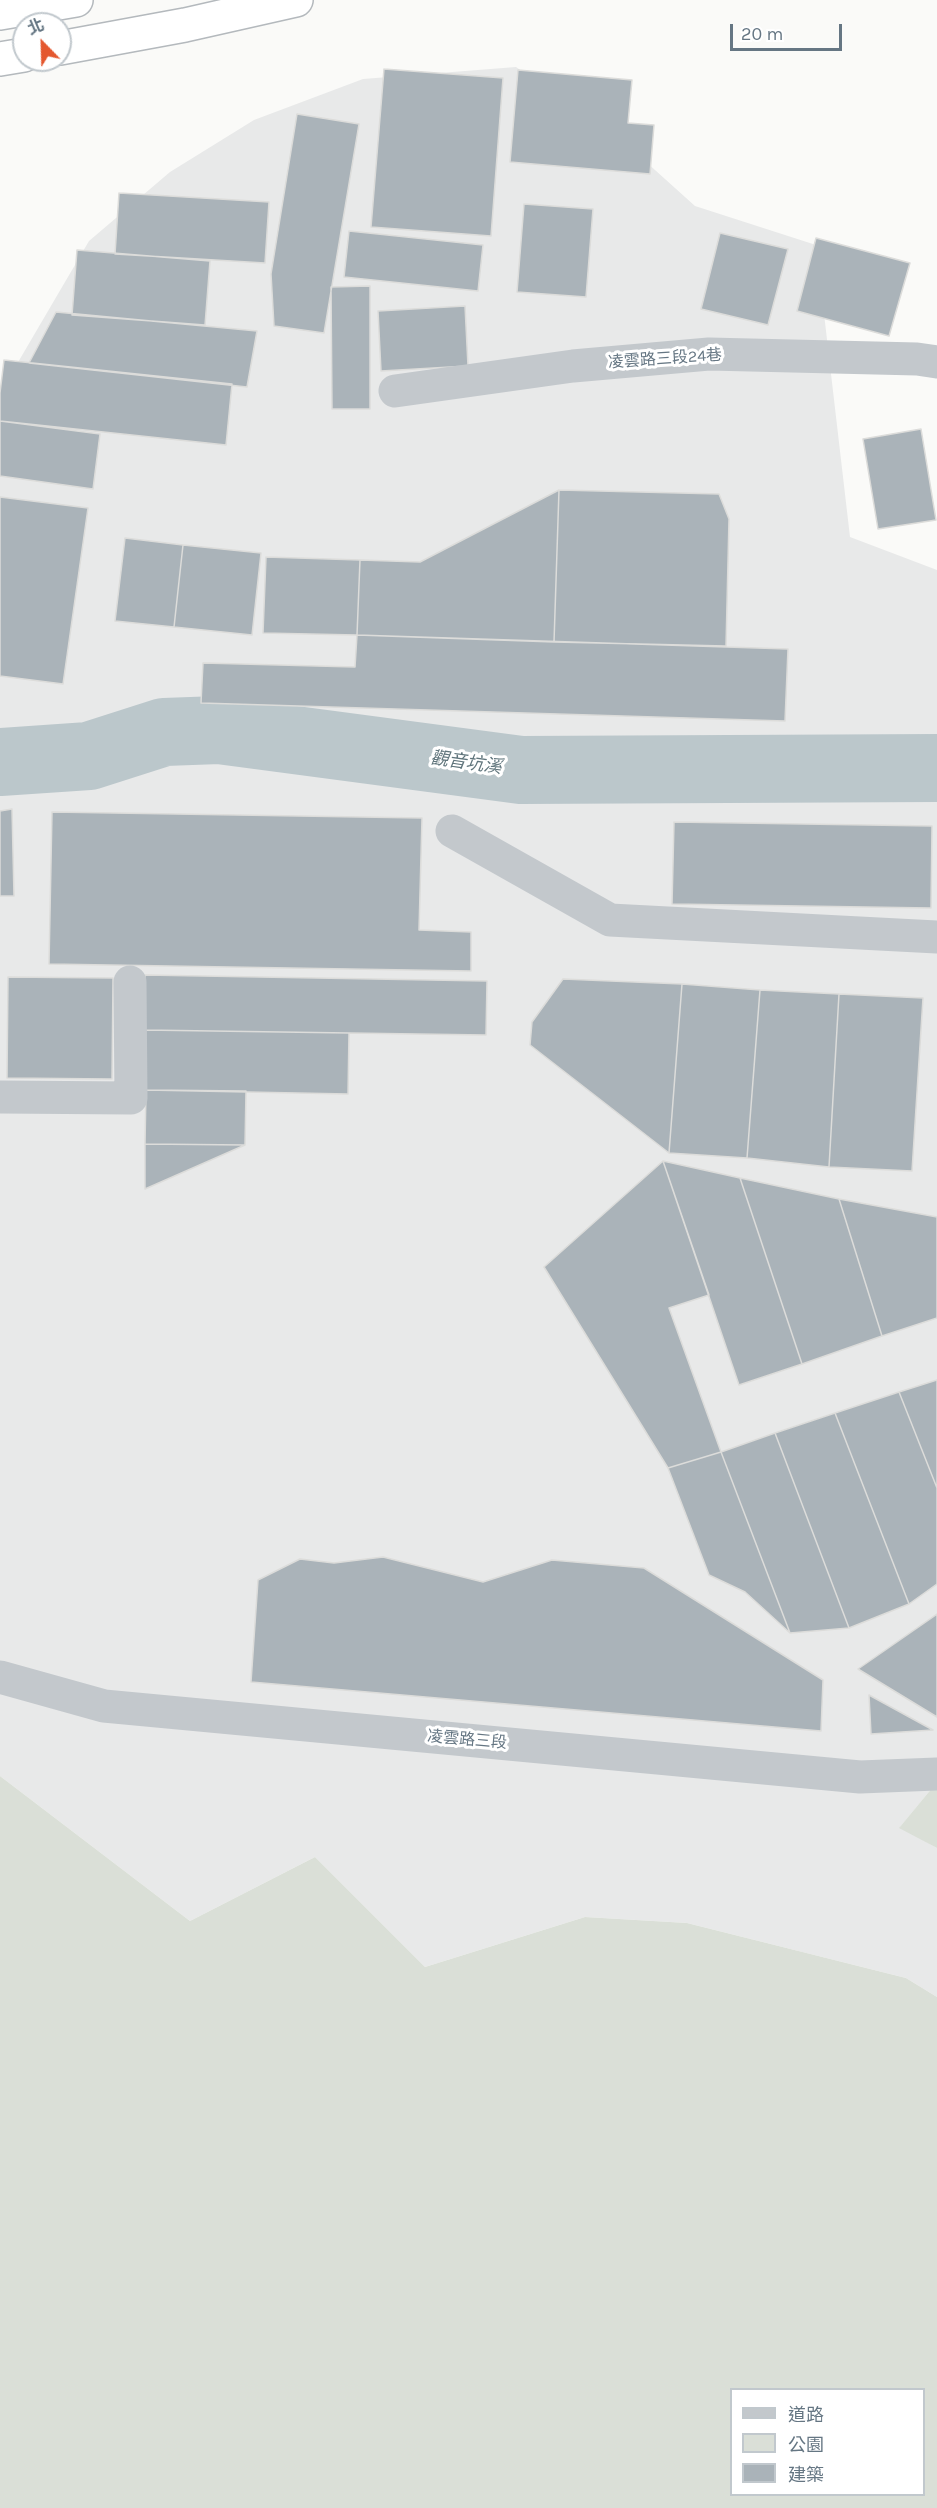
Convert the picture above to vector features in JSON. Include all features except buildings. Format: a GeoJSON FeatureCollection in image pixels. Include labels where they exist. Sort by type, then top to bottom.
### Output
{"type":"FeatureCollection","features":[{"type":"Feature","properties":{"kind":"highway"},"geometry":{"type":"LineString","coordinates":[[0,13],[76,0]]}},
{"type":"Feature","properties":{"kind":"highway"},"geometry":{"type":"LineString","coordinates":[[72,46],[185,25],[296,0]]}},
{"type":"Feature","properties":{"kind":"street","name":"凌雲路三段24巷"},"geometry":{"type":"LineString","coordinates":[[396,391],[573,366],[709,354],[918,359],[937,362]]}},
{"type":"Feature","properties":{"kind":"street"},"geometry":{"type":"LineString","coordinates":[[452,831],[610,920],[937,937]]}},
{"type":"Feature","properties":{"kind":"street"},"geometry":{"type":"LineString","coordinates":[[0,1097],[131,1098],[130,982]]}},
{"type":"Feature","properties":{"kind":"street","name":"凌雲路三段"},"geometry":{"type":"LineString","coordinates":[[0,1677],[104,1706],[860,1777],[937,1774]]}},
{"type":"Feature","properties":{"kind":"shaded area"},"geometry":{"type":"Polygon","coordinates":[[[516,67],[625,143],[695,206],[816,245],[850,537],[937,570],[937,1782],[900,1827],[937,1848],[937,1997],[906,1978],[687,1923],[585,1917],[425,1967],[315,1857],[190,1921],[0,1776],[0,393],[89,241],[170,172],[254,120],[363,79],[516,67]]]}},
{"type":"Feature","properties":{"kind":"green space"},"geometry":{"type":"Polygon","coordinates":[[[0,1776],[190,1921],[315,1857],[425,1967],[585,1917],[687,1923],[906,1978],[937,1997],[937,2508],[0,2508],[0,1776]]]}},
{"type":"Feature","properties":{"kind":"green space"},"geometry":{"type":"Polygon","coordinates":[[[937,1782],[937,1848],[899,1828],[937,1782]]]}},
{"type":"Feature","properties":{"kind":"waterway","name":"觀音坑溪"},"geometry":{"type":"LineString","coordinates":[[0,762],[89,756],[164,732],[219,730],[521,770],[937,768]]}}]}
